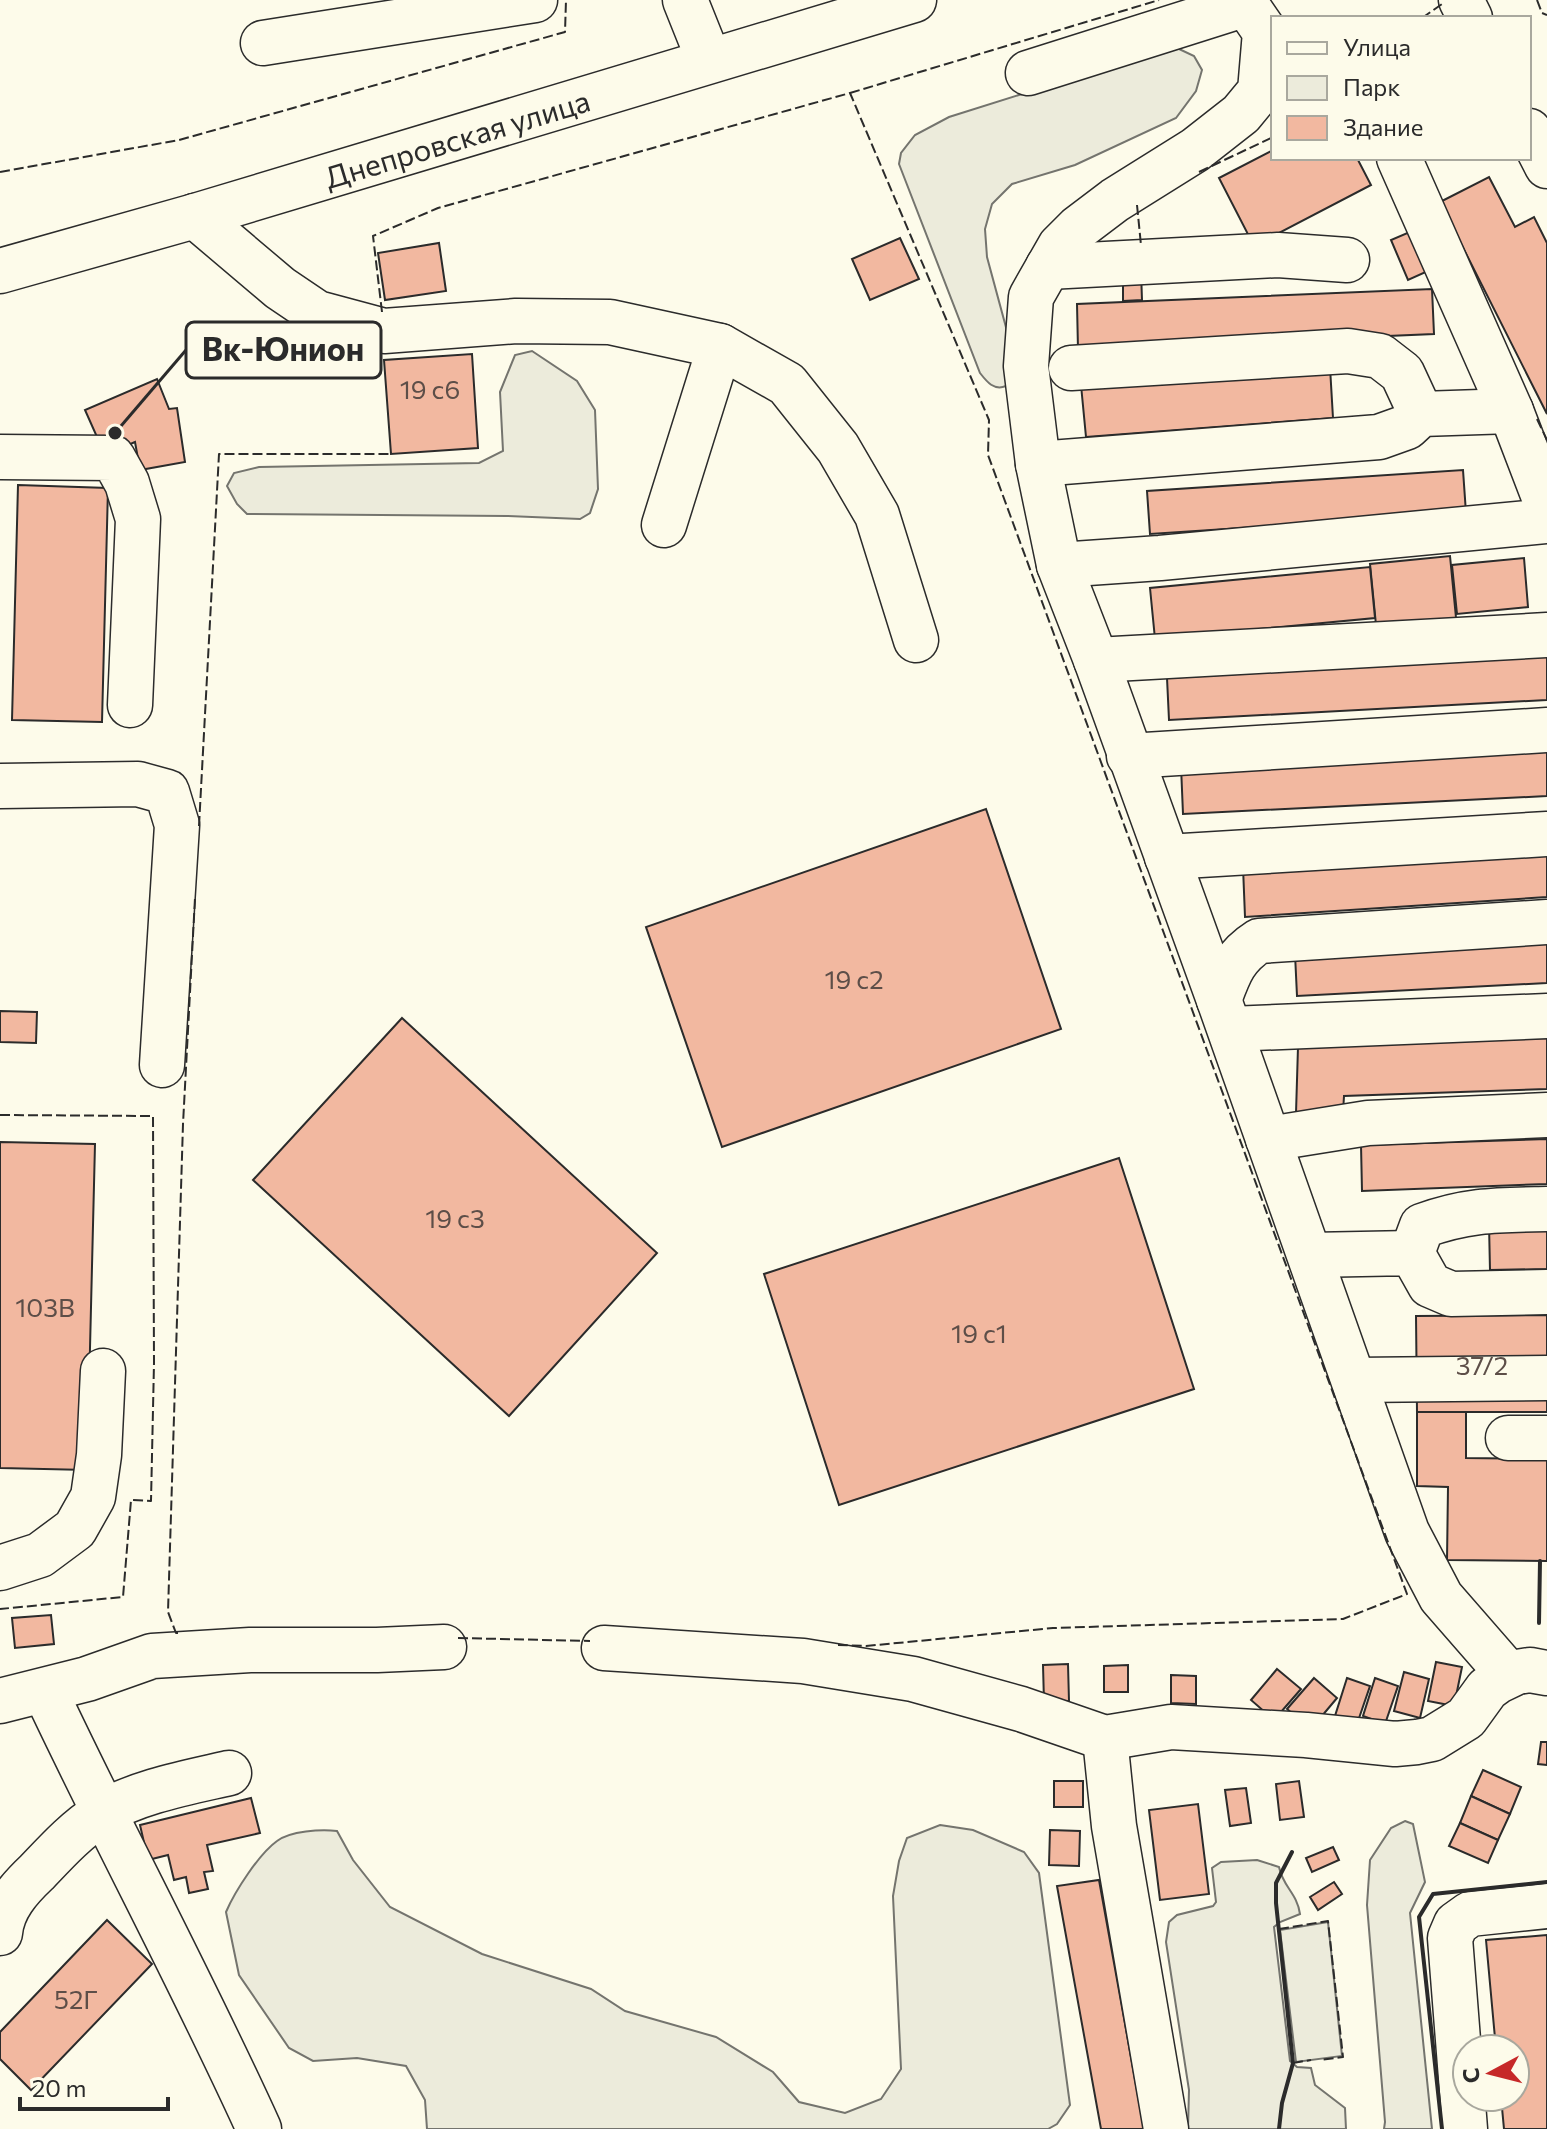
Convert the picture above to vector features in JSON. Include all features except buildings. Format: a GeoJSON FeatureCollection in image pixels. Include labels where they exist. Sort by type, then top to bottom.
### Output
{"type":"FeatureCollection","features":[{"type":"Feature","properties":{"kind":"street"},"geometry":{"type":"LineString","coordinates":[[263,43],[535,0]]}},
{"type":"Feature","properties":{"kind":"street"},"geometry":{"type":"LineString","coordinates":[[685,0],[709,60]]}},
{"type":"Feature","properties":{"kind":"street","name":"Днепровская улица"},"geometry":{"type":"LineString","coordinates":[[0,271],[195,216],[914,0]]}},
{"type":"Feature","properties":{"kind":"street"},"geometry":{"type":"LineString","coordinates":[[604,1648],[803,1661],[913,1679],[1008,1705],[1105,1738],[1171,1727],[1395,1744],[1417,1742],[1432,1739],[1466,1718],[1487,1689],[1528,1674],[1441,1597],[1407,1532],[1224,1015],[1059,565],[1038,464],[1026,366],[1031,297],[1060,246],[1078,228],[1115,200],[1195,150],[1241,114],[1260,91],[1257,18],[1028,73]]}},
{"type":"Feature","properties":{"kind":"street"},"geometry":{"type":"LineString","coordinates":[[1531,135],[1547,166]]}},
{"type":"Feature","properties":{"kind":"street"},"geometry":{"type":"LineString","coordinates":[[1400,160],[1511,411],[1547,505]]}},
{"type":"Feature","properties":{"kind":"street"},"geometry":{"type":"LineString","coordinates":[[195,216],[280,288],[317,313],[384,331],[516,321],[610,322],[720,346],[787,384],[838,448],[877,515],[916,640]]}},
{"type":"Feature","properties":{"kind":"street"},"geometry":{"type":"LineString","coordinates":[[1048,267],[1278,255],[1347,260]]}},
{"type":"Feature","properties":{"kind":"street"},"geometry":{"type":"LineString","coordinates":[[664,525],[720,346]]}},
{"type":"Feature","properties":{"kind":"street"},"geometry":{"type":"LineString","coordinates":[[1071,368],[1348,351],[1380,356],[1402,373],[1421,414]]}},
{"type":"Feature","properties":{"kind":"street"},"geometry":{"type":"LineString","coordinates":[[1038,464],[1379,437],[1407,427],[1421,414],[1511,411]]}},
{"type":"Feature","properties":{"kind":"street"},"geometry":{"type":"LineString","coordinates":[[0,457],[113,458],[127,483],[138,519],[130,705]]}},
{"type":"Feature","properties":{"kind":"street"},"geometry":{"type":"LineString","coordinates":[[1059,565],[1176,557],[1547,521]]}},
{"type":"Feature","properties":{"kind":"street"},"geometry":{"type":"LineString","coordinates":[[1096,660],[1547,635]]}},
{"type":"Feature","properties":{"kind":"street"},"geometry":{"type":"LineString","coordinates":[[1129,756],[1547,730]]}},
{"type":"Feature","properties":{"kind":"street"},"geometry":{"type":"LineString","coordinates":[[0,786],[138,784],[167,792],[177,825],[162,1065]]}},
{"type":"Feature","properties":{"kind":"street"},"geometry":{"type":"LineString","coordinates":[[1167,857],[1547,834]]}},
{"type":"Feature","properties":{"kind":"street"},"geometry":{"type":"LineString","coordinates":[[1224,1015],[1230,971],[1242,952],[1259,941],[1547,922]]}},
{"type":"Feature","properties":{"kind":"street"},"geometry":{"type":"LineString","coordinates":[[1224,1015],[1547,1016]]}},
{"type":"Feature","properties":{"kind":"street"},"geometry":{"type":"LineString","coordinates":[[1268,1139],[1368,1123],[1547,1115]]}},
{"type":"Feature","properties":{"kind":"street"},"geometry":{"type":"LineString","coordinates":[[1547,1209],[1470,1211],[1446,1217],[1422,1226],[1412,1253],[1430,1285],[1451,1294],[1547,1292]]}},
{"type":"Feature","properties":{"kind":"street"},"geometry":{"type":"LineString","coordinates":[[1310,1255],[1412,1253]]}},
{"type":"Feature","properties":{"kind":"street"},"geometry":{"type":"LineString","coordinates":[[0,1568],[40,1555],[75,1529],[93,1497],[99,1455],[103,1371]]}},
{"type":"Feature","properties":{"kind":"street"},"geometry":{"type":"LineString","coordinates":[[1355,1380],[1547,1378]]}},
{"type":"Feature","properties":{"kind":"street"},"geometry":{"type":"LineString","coordinates":[[0,1701],[45,1691],[152,1656],[250,1650],[444,1647]]}},
{"type":"Feature","properties":{"kind":"street"},"geometry":{"type":"LineString","coordinates":[[45,1691],[102,1813],[209,2018],[259,2129]]}},
{"type":"Feature","properties":{"kind":"street"},"geometry":{"type":"LineString","coordinates":[[1105,1738],[1114,1826],[1166,2129]]}},
{"type":"Feature","properties":{"kind":"street"},"geometry":{"type":"LineString","coordinates":[[0,1933],[2,1916],[23,1885],[71,1837],[102,1813],[137,1798],[229,1773]]}},
{"type":"Feature","properties":{"kind":"street"},"geometry":{"type":"LineString","coordinates":[[1465,2129],[1450,1938],[1456,1924],[1470,1914],[1547,1906]]}},
{"type":"Feature","properties":{"kind":"green space"},"geometry":{"type":"Polygon","coordinates":[[[1177,48],[1194,56],[1202,70],[1196,91],[1176,118],[1075,165],[1012,184],[992,204],[985,229],[987,257],[1017,368],[1006,386],[991,385],[980,373],[899,164],[901,153],[915,135],[949,117],[1177,48]]]}},
{"type":"Feature","properties":{"kind":"green space"},"geometry":{"type":"Polygon","coordinates":[[[532,351],[577,381],[595,410],[598,489],[590,513],[580,519],[247,514],[227,486],[234,473],[259,467],[479,463],[503,451],[500,392],[515,355],[532,351]]]}},
{"type":"Feature","properties":{"kind":"green space"},"geometry":{"type":"Polygon","coordinates":[[[1405,1821],[1413,1824],[1425,1882],[1410,1913],[1432,2129],[1384,2129],[1367,1905],[1370,1860],[1391,1828],[1405,1821]]]}},
{"type":"Feature","properties":{"kind":"green space"},"geometry":{"type":"Polygon","coordinates":[[[940,1825],[973,1830],[1024,1852],[1039,1873],[1070,2105],[1057,2124],[1048,2129],[427,2129],[425,2100],[406,2066],[357,2058],[313,2061],[289,2048],[239,1975],[226,1912],[248,1874],[277,1841],[306,1832],[337,1831],[353,1860],[390,1907],[482,1954],[591,1989],[625,2011],[716,2037],[773,2072],[799,2102],[845,2113],[881,2099],[901,2069],[893,1896],[907,1838],[940,1825]]]}},
{"type":"Feature","properties":{"kind":"green space"},"geometry":{"type":"Polygon","coordinates":[[[1257,1860],[1279,1867],[1300,1914],[1274,1927],[1290,2061],[1297,2067],[1311,2068],[1315,2085],[1345,2108],[1346,2129],[1188,2129],[1189,2090],[1166,1942],[1169,1922],[1177,1915],[1213,1906],[1216,1902],[1212,1868],[1221,1862],[1257,1860]]]}},
{"type":"Feature","properties":{"kind":"green space"},"geometry":{"type":"Polygon","coordinates":[[[1328,1922],[1342,2056],[1296,2062],[1280,1930],[1328,1922]]]}},
{"type":"Feature","properties":{"kind":"fence"},"geometry":{"type":"LineString","coordinates":[[0,172],[179,140],[565,32],[566,0]]}},
{"type":"Feature","properties":{"kind":"fence"},"geometry":{"type":"LineString","coordinates":[[850,93],[1159,0]]}},
{"type":"Feature","properties":{"kind":"fence"},"geometry":{"type":"LineString","coordinates":[[1537,0],[1542,13],[1547,15]]}},
{"type":"Feature","properties":{"kind":"fence"},"geometry":{"type":"LineString","coordinates":[[1425,16],[1445,2]]}},
{"type":"Feature","properties":{"kind":"fence"},"geometry":{"type":"LineString","coordinates":[[382,312],[373,236],[438,208],[850,93],[989,420],[988,455],[1407,1594],[1343,1619],[1053,1628],[866,1646],[838,1645]]}},
{"type":"Feature","properties":{"kind":"fence"},"geometry":{"type":"LineString","coordinates":[[1199,172],[1271,138]]}},
{"type":"Feature","properties":{"kind":"fence"},"geometry":{"type":"LineString","coordinates":[[1137,205],[1141,245]]}},
{"type":"Feature","properties":{"kind":"fence"},"geometry":{"type":"LineString","coordinates":[[1537,419],[1547,440]]}},
{"type":"Feature","properties":{"kind":"fence"},"geometry":{"type":"LineString","coordinates":[[199,826],[219,454],[391,454]]}},
{"type":"Feature","properties":{"kind":"fence"},"geometry":{"type":"LineString","coordinates":[[178,1633],[168,1612],[183,1124],[195,898]]}},
{"type":"Feature","properties":{"kind":"fence"},"geometry":{"type":"LineString","coordinates":[[0,1115],[153,1116],[154,1363],[151,1501],[131,1500],[123,1597],[0,1609]]}},
{"type":"Feature","properties":{"kind":"fence"},"geometry":{"type":"LineString","coordinates":[[458,1638],[590,1641]]}},
{"type":"Feature","properties":{"kind":"fence"},"geometry":{"type":"LineString","coordinates":[[1279,1929],[1328,1921],[1343,2057],[1320,2060]]}},
{"type":"Feature","properties":{"kind":"fence"},"geometry":{"type":"LineString","coordinates":[[1293,2063],[1311,2060]]}},
{"type":"Feature","properties":{"kind":"wall"},"geometry":{"type":"LineString","coordinates":[[1539,1623],[1540,1561]]}},
{"type":"Feature","properties":{"kind":"wall"},"geometry":{"type":"LineString","coordinates":[[1279,2129],[1282,2103],[1293,2063],[1276,1883],[1292,1852]]}},
{"type":"Feature","properties":{"kind":"wall"},"geometry":{"type":"LineString","coordinates":[[1442,2129],[1419,1917],[1433,1894],[1547,1882]]}},
{"type":"Feature","properties":{"kind":"place","name":"Вк-Юнион"},"geometry":{"type":"Point","coordinates":[115,433]}}]}
